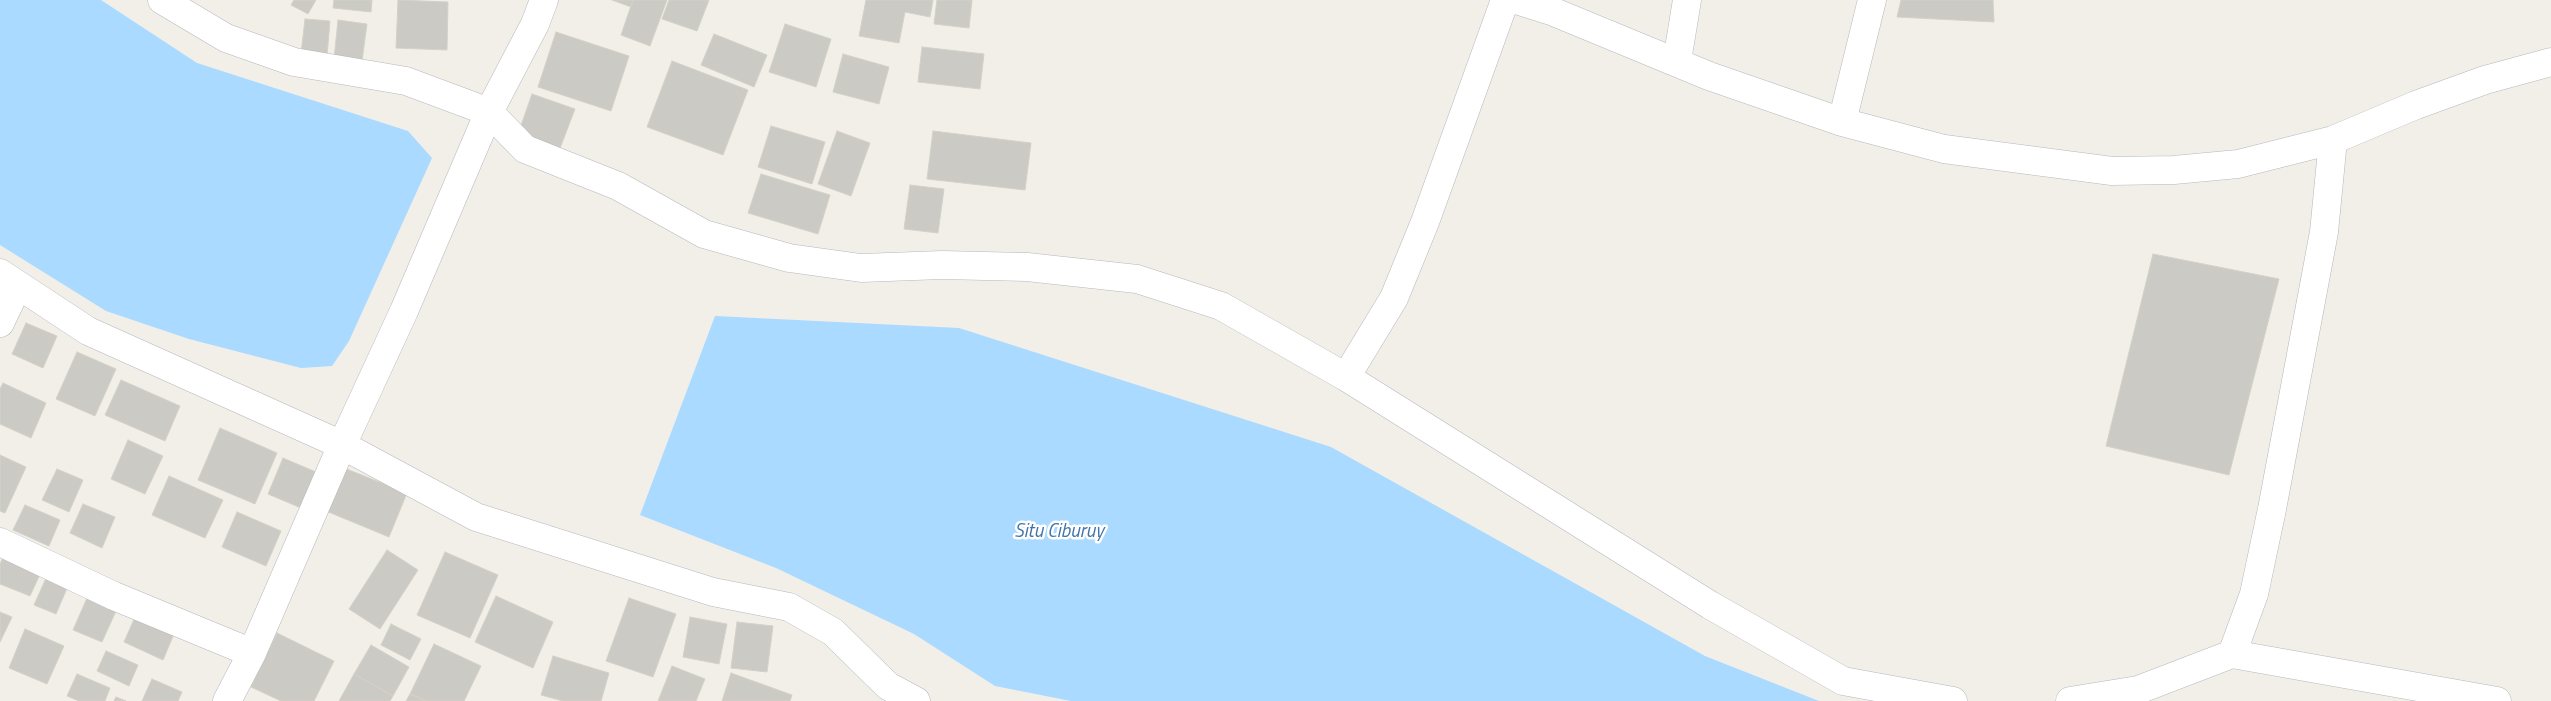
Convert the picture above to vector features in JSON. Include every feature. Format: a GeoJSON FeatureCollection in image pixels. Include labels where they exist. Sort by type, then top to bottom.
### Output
{"type":"FeatureCollection","features":[{"type":"Feature","properties":{"kind":"street"},"geometry":{"type":"LineString","coordinates":[[162,0],[226,38],[294,62],[406,80],[489,112],[525,149],[618,186],[704,234],[789,258],[861,268],[942,265],[1018,267],[1138,279],[1220,306],[1346,377],[1710,605],[1843,681],[1953,701]]}},
{"type":"Feature","properties":{"kind":"street"},"geometry":{"type":"LineString","coordinates":[[227,701],[252,653],[342,445],[404,311],[489,112],[535,24],[544,0]]}},
{"type":"Feature","properties":{"kind":"street"},"geometry":{"type":"LineString","coordinates":[[1346,377],[1394,298],[1425,222],[1505,0]]}},
{"type":"Feature","properties":{"kind":"street"},"geometry":{"type":"LineString","coordinates":[[1516,0],[1554,12],[1677,61],[1709,76],[1842,122],[1944,148],[2112,171],[2174,170],[2238,164],[2333,140],[2442,95],[2485,80],[2551,62]]}},
{"type":"Feature","properties":{"kind":"street"},"geometry":{"type":"LineString","coordinates":[[1677,61],[1687,0]]}},
{"type":"Feature","properties":{"kind":"street"},"geometry":{"type":"LineString","coordinates":[[1842,122],[1872,0]]}},
{"type":"Feature","properties":{"kind":"street"},"geometry":{"type":"LineString","coordinates":[[2232,654],[2254,594],[2272,509],[2324,232],[2333,140]]}},
{"type":"Feature","properties":{"kind":"street"},"geometry":{"type":"LineString","coordinates":[[0,323],[9,279],[88,330],[342,445],[476,517],[713,592],[789,607],[833,632],[888,686],[916,701]]}},
{"type":"Feature","properties":{"kind":"street"},"geometry":{"type":"LineString","coordinates":[[0,542],[114,596],[252,653]]}},
{"type":"Feature","properties":{"kind":"street"},"geometry":{"type":"LineString","coordinates":[[2070,701],[2138,690],[2232,654],[2497,701]]}},
{"type":"Feature","properties":{"kind":"water"},"geometry":{"type":"Polygon","coordinates":[[[0,0],[101,0],[197,63],[408,131],[432,158],[349,341],[332,366],[301,368],[189,339],[106,311],[0,245],[0,0]]]}},
{"type":"Feature","properties":{"kind":"water","name":"Situ Ciburuy"},"geometry":{"type":"Polygon","coordinates":[[[715,316],[959,328],[1331,447],[1705,656],[1819,701],[1071,701],[995,686],[914,634],[776,568],[640,515],[715,316]]]}},
{"type":"Feature","properties":{"kind":"building"},"geometry":{"type":"Polygon","coordinates":[[[294,0],[316,0],[308,14],[291,5],[294,0]]]}},
{"type":"Feature","properties":{"kind":"building"},"geometry":{"type":"Polygon","coordinates":[[[334,0],[372,0],[371,12],[333,8],[334,0]]]}},
{"type":"Feature","properties":{"kind":"building"},"geometry":{"type":"Polygon","coordinates":[[[398,0],[448,2],[447,50],[396,48],[398,0]]]}},
{"type":"Feature","properties":{"kind":"building"},"geometry":{"type":"Polygon","coordinates":[[[612,0],[633,0],[631,7],[612,0]]]}},
{"type":"Feature","properties":{"kind":"building"},"geometry":{"type":"Polygon","coordinates":[[[633,0],[667,0],[650,46],[621,35],[633,0]]]}},
{"type":"Feature","properties":{"kind":"building"},"geometry":{"type":"Polygon","coordinates":[[[669,0],[709,0],[697,31],[662,19],[669,0]]]}},
{"type":"Feature","properties":{"kind":"building"},"geometry":{"type":"Polygon","coordinates":[[[866,0],[933,0],[930,17],[905,12],[899,43],[859,36],[866,0]]]}},
{"type":"Feature","properties":{"kind":"building"},"geometry":{"type":"Polygon","coordinates":[[[937,0],[972,0],[969,28],[934,24],[937,0]]]}},
{"type":"Feature","properties":{"kind":"building"},"geometry":{"type":"Polygon","coordinates":[[[1901,0],[1993,0],[1994,22],[1897,17],[1901,0]]]}},
{"type":"Feature","properties":{"kind":"building"},"geometry":{"type":"Polygon","coordinates":[[[305,19],[330,21],[327,56],[301,54],[305,19]]]}},
{"type":"Feature","properties":{"kind":"building"},"geometry":{"type":"Polygon","coordinates":[[[338,20],[367,24],[362,61],[334,59],[338,20]]]}},
{"type":"Feature","properties":{"kind":"building"},"geometry":{"type":"Polygon","coordinates":[[[785,24],[831,39],[816,87],[769,72],[785,24]]]}},
{"type":"Feature","properties":{"kind":"building"},"geometry":{"type":"Polygon","coordinates":[[[556,32],[629,56],[611,111],[538,87],[556,32]]]}},
{"type":"Feature","properties":{"kind":"building"},"geometry":{"type":"Polygon","coordinates":[[[714,34],[767,55],[754,87],[701,65],[714,34]]]}},
{"type":"Feature","properties":{"kind":"building"},"geometry":{"type":"Polygon","coordinates":[[[922,47],[984,54],[980,89],[918,82],[922,47]]]}},
{"type":"Feature","properties":{"kind":"building"},"geometry":{"type":"Polygon","coordinates":[[[843,54],[889,67],[879,104],[833,92],[843,54]]]}},
{"type":"Feature","properties":{"kind":"building"},"geometry":{"type":"Polygon","coordinates":[[[672,61],[748,90],[723,155],[647,127],[672,61]]]}},
{"type":"Feature","properties":{"kind":"building"},"geometry":{"type":"Polygon","coordinates":[[[532,94],[575,109],[559,151],[517,137],[532,94]]]}},
{"type":"Feature","properties":{"kind":"building"},"geometry":{"type":"Polygon","coordinates":[[[771,126],[825,142],[812,184],[758,167],[771,126]]]}},
{"type":"Feature","properties":{"kind":"building"},"geometry":{"type":"Polygon","coordinates":[[[837,131],[870,143],[851,196],[818,184],[837,131]]]}},
{"type":"Feature","properties":{"kind":"building"},"geometry":{"type":"Polygon","coordinates":[[[933,131],[1031,143],[1025,190],[927,179],[933,131]]]}},
{"type":"Feature","properties":{"kind":"building"},"geometry":{"type":"Polygon","coordinates":[[[761,174],[830,195],[818,234],[748,213],[761,174]]]}},
{"type":"Feature","properties":{"kind":"building"},"geometry":{"type":"Polygon","coordinates":[[[910,185],[944,189],[938,233],[904,229],[910,185]]]}},
{"type":"Feature","properties":{"kind":"building"},"geometry":{"type":"Polygon","coordinates":[[[2153,254],[2279,279],[2229,475],[2106,446],[2153,254]]]}},
{"type":"Feature","properties":{"kind":"building"},"geometry":{"type":"Polygon","coordinates":[[[26,323],[57,336],[43,368],[12,354],[26,323]]]}},
{"type":"Feature","properties":{"kind":"building"},"geometry":{"type":"Polygon","coordinates":[[[77,352],[116,369],[95,416],[56,399],[77,352]]]}},
{"type":"Feature","properties":{"kind":"building"},"geometry":{"type":"Polygon","coordinates":[[[121,380],[180,406],[165,441],[105,415],[121,380]]]}},
{"type":"Feature","properties":{"kind":"building"},"geometry":{"type":"Polygon","coordinates":[[[3,383],[46,403],[31,438],[0,424],[0,389],[3,383]]]}},
{"type":"Feature","properties":{"kind":"building"},"geometry":{"type":"Polygon","coordinates":[[[220,428],[277,453],[255,504],[198,480],[220,428]]]}},
{"type":"Feature","properties":{"kind":"building"},"geometry":{"type":"Polygon","coordinates":[[[128,440],[163,456],[145,494],[111,479],[128,440]]]}},
{"type":"Feature","properties":{"kind":"building"},"geometry":{"type":"Polygon","coordinates":[[[0,455],[26,467],[5,513],[0,511],[0,455]]]}},
{"type":"Feature","properties":{"kind":"building"},"geometry":{"type":"Polygon","coordinates":[[[283,458],[316,472],[301,508],[268,494],[283,458]]]}},
{"type":"Feature","properties":{"kind":"building"},"geometry":{"type":"Polygon","coordinates":[[[344,468],[407,493],[389,537],[326,511],[344,468]]]}},
{"type":"Feature","properties":{"kind":"building"},"geometry":{"type":"Polygon","coordinates":[[[57,469],[83,480],[69,512],[42,500],[57,469]]]}},
{"type":"Feature","properties":{"kind":"building"},"geometry":{"type":"Polygon","coordinates":[[[169,476],[223,500],[205,538],[152,515],[169,476]]]}},
{"type":"Feature","properties":{"kind":"building"},"geometry":{"type":"Polygon","coordinates":[[[83,504],[115,517],[102,548],[70,533],[83,504]]]}},
{"type":"Feature","properties":{"kind":"building"},"geometry":{"type":"Polygon","coordinates":[[[25,505],[60,520],[49,546],[13,530],[25,505]]]}},
{"type":"Feature","properties":{"kind":"building"},"geometry":{"type":"Polygon","coordinates":[[[237,512],[281,531],[266,566],[222,547],[237,512]]]}},
{"type":"Feature","properties":{"kind":"building"},"geometry":{"type":"Polygon","coordinates":[[[387,550],[418,570],[380,629],[349,609],[387,550]]]}},
{"type":"Feature","properties":{"kind":"building"},"geometry":{"type":"Polygon","coordinates":[[[445,552],[498,575],[470,638],[417,615],[445,552]]]}},
{"type":"Feature","properties":{"kind":"building"},"geometry":{"type":"Polygon","coordinates":[[[5,553],[42,570],[30,596],[0,584],[0,564],[5,553]]]}},
{"type":"Feature","properties":{"kind":"building"},"geometry":{"type":"Polygon","coordinates":[[[47,576],[68,586],[56,614],[34,605],[47,576]]]}},
{"type":"Feature","properties":{"kind":"building"},"geometry":{"type":"Polygon","coordinates":[[[496,596],[553,622],[533,668],[475,642],[496,596]]]}},
{"type":"Feature","properties":{"kind":"building"},"geometry":{"type":"Polygon","coordinates":[[[87,598],[116,611],[102,642],[73,630],[87,598]]]}},
{"type":"Feature","properties":{"kind":"building"},"geometry":{"type":"Polygon","coordinates":[[[629,598],[676,614],[653,677],[606,661],[629,598]]]}},
{"type":"Feature","properties":{"kind":"building"},"geometry":{"type":"Polygon","coordinates":[[[0,612],[12,617],[0,642],[0,612]]]}},
{"type":"Feature","properties":{"kind":"building"},"geometry":{"type":"Polygon","coordinates":[[[135,617],[174,634],[163,660],[124,642],[135,617]]]}},
{"type":"Feature","properties":{"kind":"building"},"geometry":{"type":"Polygon","coordinates":[[[690,617],[727,624],[719,664],[683,657],[690,617]]]}},
{"type":"Feature","properties":{"kind":"building"},"geometry":{"type":"Polygon","coordinates":[[[737,622],[773,626],[767,672],[731,668],[737,622]]]}},
{"type":"Feature","properties":{"kind":"building"},"geometry":{"type":"Polygon","coordinates":[[[391,624],[421,639],[410,660],[381,645],[391,624]]]}},
{"type":"Feature","properties":{"kind":"building"},"geometry":{"type":"Polygon","coordinates":[[[25,629],[64,646],[47,684],[9,668],[25,629]]]}},
{"type":"Feature","properties":{"kind":"building"},"geometry":{"type":"Polygon","coordinates":[[[277,633],[334,661],[314,701],[281,701],[251,687],[277,633]]]}},
{"type":"Feature","properties":{"kind":"building"},"geometry":{"type":"Polygon","coordinates":[[[434,644],[481,666],[464,701],[426,701],[410,694],[434,644]]]}},
{"type":"Feature","properties":{"kind":"building"},"geometry":{"type":"Polygon","coordinates":[[[371,645],[409,667],[393,696],[354,674],[371,645]]]}},
{"type":"Feature","properties":{"kind":"building"},"geometry":{"type":"Polygon","coordinates":[[[106,651],[138,665],[129,686],[97,671],[106,651]]]}},
{"type":"Feature","properties":{"kind":"building"},"geometry":{"type":"Polygon","coordinates":[[[553,656],[609,673],[601,701],[563,701],[541,695],[553,656]]]}},
{"type":"Feature","properties":{"kind":"building"},"geometry":{"type":"Polygon","coordinates":[[[672,666],[705,679],[696,701],[658,701],[672,666]]]}},
{"type":"Feature","properties":{"kind":"building"},"geometry":{"type":"Polygon","coordinates":[[[731,673],[792,695],[790,701],[722,701],[731,673]]]}},
{"type":"Feature","properties":{"kind":"building"},"geometry":{"type":"Polygon","coordinates":[[[77,674],[110,688],[105,701],[79,701],[67,696],[77,674]]]}},
{"type":"Feature","properties":{"kind":"building"},"geometry":{"type":"Polygon","coordinates":[[[354,674],[393,696],[390,701],[339,701],[354,674]]]}},
{"type":"Feature","properties":{"kind":"building"},"geometry":{"type":"Polygon","coordinates":[[[152,679],[182,692],[178,701],[142,701],[152,679]]]}},
{"type":"Feature","properties":{"kind":"building"},"geometry":{"type":"Polygon","coordinates":[[[410,694],[426,701],[406,701],[410,694]]]}},
{"type":"Feature","properties":{"kind":"building"},"geometry":{"type":"Polygon","coordinates":[[[116,697],[126,701],[114,701],[116,697]]]}}]}
